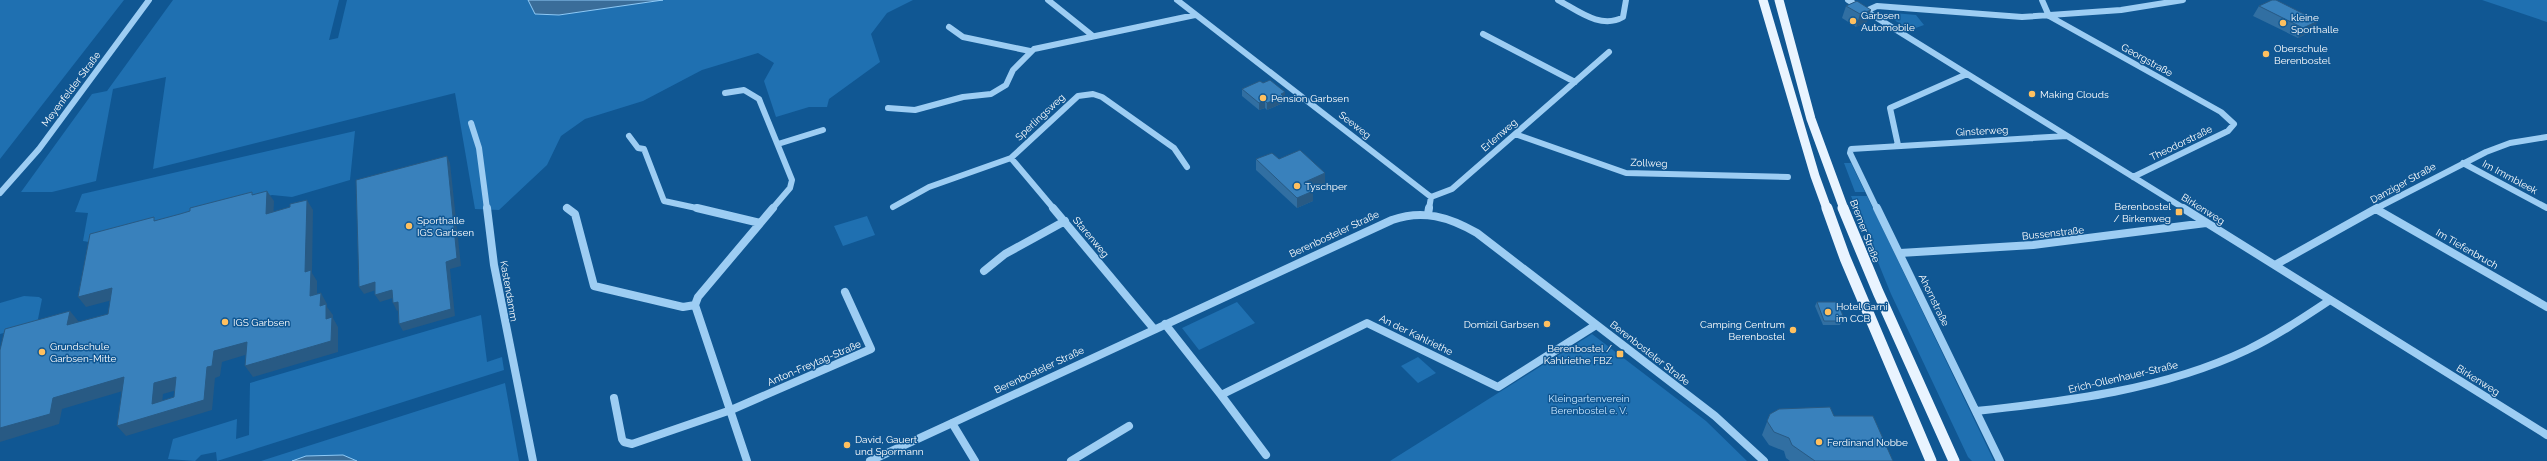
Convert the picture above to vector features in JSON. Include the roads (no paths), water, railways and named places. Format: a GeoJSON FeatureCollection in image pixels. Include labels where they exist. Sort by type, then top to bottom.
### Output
{"type":"FeatureCollection","features":[{"type":"Feature","properties":{"kind":"main road"},"geometry":{"type":"LineString","coordinates":[[1763,0],[1815,176],[1845,258],[1931,461]]}},
{"type":"Feature","properties":{"kind":"main road","name":"Bremer Straße"},"geometry":{"type":"LineString","coordinates":[[1779,0],[1806,99],[1862,259],[1954,461]]}},
{"type":"Feature","properties":{"kind":"street","name":"Meyenfelder Straße"},"geometry":{"type":"LineString","coordinates":[[2,190],[39,149],[149,0]]}},
{"type":"Feature","properties":{"kind":"street"},"geometry":{"type":"LineString","coordinates":[[1048,0],[1093,36]]}},
{"type":"Feature","properties":{"kind":"street","name":"Seeweg"},"geometry":{"type":"LineString","coordinates":[[1177,0],[1431,196]]}},
{"type":"Feature","properties":{"kind":"street"},"geometry":{"type":"LineString","coordinates":[[1558,0],[1599,21],[1610,23],[1617,22],[1623,17],[1626,0]]}},
{"type":"Feature","properties":{"kind":"street","name":"Birkenweg"},"geometry":{"type":"LineString","coordinates":[[1848,0],[2547,435]]}},
{"type":"Feature","properties":{"kind":"street"},"geometry":{"type":"LineString","coordinates":[[2042,0],[2049,16]]}},
{"type":"Feature","properties":{"kind":"street"},"geometry":{"type":"LineString","coordinates":[[1866,11],[1878,3],[1995,17],[2049,16],[2121,10],[2183,0]]}},
{"type":"Feature","properties":{"kind":"street"},"geometry":{"type":"LineString","coordinates":[[888,108],[915,110],[957,99],[991,94],[1006,85],[1013,70],[1030,51],[1042,46],[1196,15]]}},
{"type":"Feature","properties":{"kind":"street","name":"Georgstraße"},"geometry":{"type":"LineString","coordinates":[[2049,16],[2221,112],[2234,124]]}},
{"type":"Feature","properties":{"kind":"street"},"geometry":{"type":"LineString","coordinates":[[949,27],[963,37],[1030,51]]}},
{"type":"Feature","properties":{"kind":"street"},"geometry":{"type":"LineString","coordinates":[[1483,34],[1575,82]]}},
{"type":"Feature","properties":{"kind":"street","name":"Erlenweg"},"geometry":{"type":"LineString","coordinates":[[1431,196],[1452,189],[1609,52]]}},
{"type":"Feature","properties":{"kind":"street"},"geometry":{"type":"LineString","coordinates":[[1898,145],[1890,108],[1966,74]]}},
{"type":"Feature","properties":{"kind":"street"},"geometry":{"type":"LineString","coordinates":[[725,93],[738,89],[750,91],[759,99],[778,144],[792,184],[698,297],[696,305],[747,461]]}},
{"type":"Feature","properties":{"kind":"street","name":"Sperlingsweg"},"geometry":{"type":"LineString","coordinates":[[893,207],[929,188],[1011,158],[1078,96],[1092,94],[1102,97],[1174,148],[1187,167]]}},
{"type":"Feature","properties":{"kind":"street","name":"Kastendamm"},"geometry":{"type":"LineString","coordinates":[[471,123],[479,148],[494,265],[533,461]]}},
{"type":"Feature","properties":{"kind":"street","name":"Theodorstraße"},"geometry":{"type":"LineString","coordinates":[[2133,177],[2228,131],[2234,124]]}},
{"type":"Feature","properties":{"kind":"street"},"geometry":{"type":"LineString","coordinates":[[778,144],[823,130]]}},
{"type":"Feature","properties":{"kind":"street","name":"Zollweg"},"geometry":{"type":"LineString","coordinates":[[1515,134],[1626,173],[1788,177]]}},
{"type":"Feature","properties":{"kind":"street"},"geometry":{"type":"LineString","coordinates":[[629,136],[638,148],[644,149],[664,201],[760,222]]}},
{"type":"Feature","properties":{"kind":"street","name":"Ginsterweg"},"geometry":{"type":"LineString","coordinates":[[1851,149],[2067,136]]}},
{"type":"Feature","properties":{"kind":"street","name":"Danziger Straße"},"geometry":{"type":"LineString","coordinates":[[2275,265],[2463,163],[2505,144],[2547,137]]}},
{"type":"Feature","properties":{"kind":"street","name":"Ahornstraße"},"geometry":{"type":"LineString","coordinates":[[1851,149],[1850,153],[2000,461]]}},
{"type":"Feature","properties":{"kind":"street","name":"Starenweg"},"geometry":{"type":"LineString","coordinates":[[1011,158],[1154,329]]}},
{"type":"Feature","properties":{"kind":"street","name":"Im Immbleek"},"geometry":{"type":"LineString","coordinates":[[2463,163],[2547,208]]}},
{"type":"Feature","properties":{"kind":"street"},"geometry":{"type":"LineString","coordinates":[[1428,214],[1431,196]]}},
{"type":"Feature","properties":{"kind":"street"},"geometry":{"type":"LineString","coordinates":[[566,208],[576,214],[594,286],[683,307],[696,305]]}},
{"type":"Feature","properties":{"kind":"street","name":"Im Tiefenbruch"},"geometry":{"type":"LineString","coordinates":[[2376,209],[2547,307]]}},
{"type":"Feature","properties":{"kind":"street","name":"Berenbosteler Straße"},"geometry":{"type":"LineString","coordinates":[[870,461],[1401,216],[1428,214],[1450,219],[1477,233],[1716,416],[1764,461]]}},
{"type":"Feature","properties":{"kind":"street"},"geometry":{"type":"LineString","coordinates":[[984,272],[1005,254],[1065,221]]}},
{"type":"Feature","properties":{"kind":"street","name":"Bussenstraße"},"geometry":{"type":"LineString","coordinates":[[1900,253],[2041,244],[2206,223]]}},
{"type":"Feature","properties":{"kind":"street","name":"Anton-Freytag-Straße"},"geometry":{"type":"LineString","coordinates":[[614,398],[622,439],[627,444],[731,410],[870,349],[845,292]]}},
{"type":"Feature","properties":{"kind":"street","name":"Erich-Ollenhauer-Straße"},"geometry":{"type":"LineString","coordinates":[[1976,411],[2075,399],[2183,374],[2246,350],[2330,300]]}},
{"type":"Feature","properties":{"kind":"street","name":"An der Kahlriethe"},"geometry":{"type":"LineString","coordinates":[[1221,395],[1367,323],[1498,387],[1596,325]]}},
{"type":"Feature","properties":{"kind":"street"},"geometry":{"type":"LineString","coordinates":[[1165,324],[1266,455]]}},
{"type":"Feature","properties":{"kind":"street"},"geometry":{"type":"LineString","coordinates":[[952,423],[975,461]]}},
{"type":"Feature","properties":{"kind":"street"},"geometry":{"type":"LineString","coordinates":[[1071,461],[1079,454],[1122,433],[1129,426]]}},
{"type":"Feature","properties":{"kind":"place","name":"Garbsen Automobile"},"geometry":{"type":"Point","coordinates":[1853,21]}},
{"type":"Feature","properties":{"kind":"place","name":"kleine Sporthalle"},"geometry":{"type":"Point","coordinates":[2283,23]}},
{"type":"Feature","properties":{"kind":"place","name":"Oberschule Berenbostel"},"geometry":{"type":"Point","coordinates":[2266,54]}},
{"type":"Feature","properties":{"kind":"place","name":"Making Clouds"},"geometry":{"type":"Point","coordinates":[2032,94]}},
{"type":"Feature","properties":{"kind":"place","name":"Pension Garbsen"},"geometry":{"type":"Point","coordinates":[1263,98]}},
{"type":"Feature","properties":{"kind":"place","name":"Tyschper"},"geometry":{"type":"Point","coordinates":[1297,186]}},
{"type":"Feature","properties":{"kind":"place","name":"Berenbostel / Birkenweg"},"geometry":{"type":"Point","coordinates":[2179,212]}},
{"type":"Feature","properties":{"kind":"place","name":"Sporthalle IGS Garbsen"},"geometry":{"type":"Point","coordinates":[409,226]}},
{"type":"Feature","properties":{"kind":"place","name":"Hotel Garni im CCB"},"geometry":{"type":"Point","coordinates":[1828,312]}},
{"type":"Feature","properties":{"kind":"place","name":"IGS Garbsen"},"geometry":{"type":"Point","coordinates":[225,322]}},
{"type":"Feature","properties":{"kind":"place","name":"Domizil Garbsen"},"geometry":{"type":"Point","coordinates":[1547,324]}},
{"type":"Feature","properties":{"kind":"place","name":"Camping Centrum Berenbostel"},"geometry":{"type":"Point","coordinates":[1793,330]}},
{"type":"Feature","properties":{"kind":"place","name":"Grundschule Garbsen-Mitte"},"geometry":{"type":"Point","coordinates":[42,352]}},
{"type":"Feature","properties":{"kind":"place","name":"Berenbostel / Kahlriethe FBZ"},"geometry":{"type":"Point","coordinates":[1620,354]}},
{"type":"Feature","properties":{"kind":"place","name":"Ferdinand Nobbe"},"geometry":{"type":"Point","coordinates":[1819,442]}},
{"type":"Feature","properties":{"kind":"place","name":"David, Gauert und Spormann"},"geometry":{"type":"Point","coordinates":[847,445]}},
{"type":"Feature","properties":{"kind":"park label","name":"Kleingartenverein Berenbostel e. V."},"geometry":{"type":"Point","coordinates":[1589,404]}}]}
